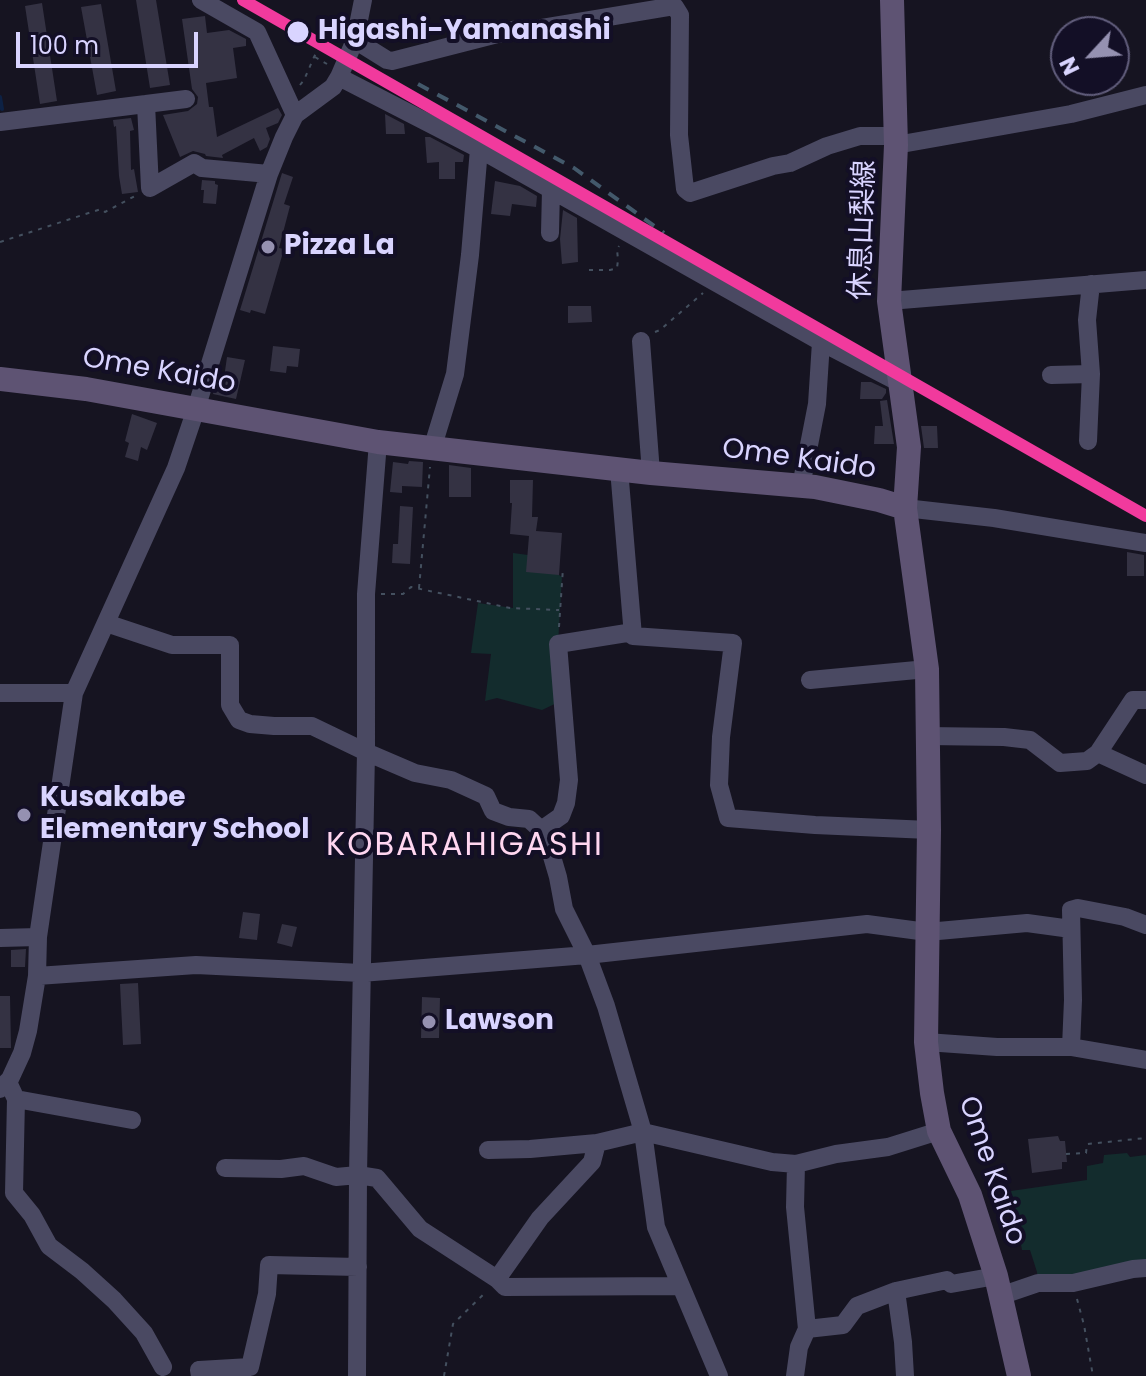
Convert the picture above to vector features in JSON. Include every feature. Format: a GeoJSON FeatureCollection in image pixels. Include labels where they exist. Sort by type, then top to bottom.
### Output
{"type":"FeatureCollection","features":[{"type":"Feature","properties":{"kind":"main road","name":"休息山梨線"},"geometry":{"type":"LineString","coordinates":[[892,0],[896,140],[889,301],[909,447],[905,508]]}},
{"type":"Feature","properties":{"kind":"main road","name":"Ome Kaido"},"geometry":{"type":"LineString","coordinates":[[0,379],[86,389],[378,442],[651,473],[801,486],[879,500],[905,508],[927,669],[929,830],[926,1042],[932,1093],[939,1131],[970,1195],[998,1286],[1019,1376]]}},
{"type":"Feature","properties":{"kind":"street"},"geometry":{"type":"LineString","coordinates":[[163,1367],[144,1333],[114,1300],[49,1246],[32,1215],[14,1193],[8,1090],[25,1042],[37,976],[38,937],[74,693],[176,468],[292,107],[257,32],[201,0]]}},
{"type":"Feature","properties":{"kind":"street"},"geometry":{"type":"LineString","coordinates":[[292,107],[333,87],[355,40],[363,0]]}},
{"type":"Feature","properties":{"kind":"street"},"geometry":{"type":"LineString","coordinates":[[355,40],[392,61],[517,29],[542,28],[675,7],[680,15],[679,135],[685,189],[690,193],[790,163],[827,146],[860,136],[896,140],[1071,114],[1146,95]]}},
{"type":"Feature","properties":{"kind":"street"},"geometry":{"type":"LineString","coordinates":[[339,77],[479,149],[821,342],[900,383]]}},
{"type":"Feature","properties":{"kind":"street"},"geometry":{"type":"LineString","coordinates":[[0,122],[186,99]]}},
{"type":"Feature","properties":{"kind":"street"},"geometry":{"type":"LineString","coordinates":[[146,104],[150,188],[194,163],[202,168],[269,174]]}},
{"type":"Feature","properties":{"kind":"street"},"geometry":{"type":"LineString","coordinates":[[432,449],[455,374],[479,149]]}},
{"type":"Feature","properties":{"kind":"street"},"geometry":{"type":"LineString","coordinates":[[550,233],[551,189]]}},
{"type":"Feature","properties":{"kind":"street"},"geometry":{"type":"LineString","coordinates":[[889,301],[1146,280]]}},
{"type":"Feature","properties":{"kind":"street"},"geometry":{"type":"LineString","coordinates":[[1088,441],[1091,374],[1087,320],[1091,284]]}},
{"type":"Feature","properties":{"kind":"street"},"geometry":{"type":"LineString","coordinates":[[641,341],[651,473]]}},
{"type":"Feature","properties":{"kind":"street"},"geometry":{"type":"LineString","coordinates":[[801,486],[817,404],[821,342]]}},
{"type":"Feature","properties":{"kind":"street"},"geometry":{"type":"LineString","coordinates":[[1051,375],[1091,374]]}},
{"type":"Feature","properties":{"kind":"street"},"geometry":{"type":"LineString","coordinates":[[357,1376],[366,594],[378,442]]}},
{"type":"Feature","properties":{"kind":"street"},"geometry":{"type":"LineString","coordinates":[[619,469],[633,636],[733,643],[721,737],[719,785],[728,818],[929,830]]}},
{"type":"Feature","properties":{"kind":"street"},"geometry":{"type":"LineString","coordinates":[[905,508],[994,518],[1146,543]]}},
{"type":"Feature","properties":{"kind":"street"},"geometry":{"type":"LineString","coordinates":[[106,623],[172,645],[230,645],[230,705],[239,720],[274,726],[312,726],[415,773],[451,780],[486,796],[493,811],[529,819],[541,830],[558,877],[564,909],[587,955],[606,1006],[643,1132],[656,1227],[719,1376]]}},
{"type":"Feature","properties":{"kind":"street"},"geometry":{"type":"LineString","coordinates":[[541,830],[561,816],[569,780],[558,644],[633,632]]}},
{"type":"Feature","properties":{"kind":"street"},"geometry":{"type":"LineString","coordinates":[[810,680],[927,669]]}},
{"type":"Feature","properties":{"kind":"street"},"geometry":{"type":"LineString","coordinates":[[0,693],[74,693]]}},
{"type":"Feature","properties":{"kind":"street"},"geometry":{"type":"LineString","coordinates":[[927,736],[1030,740],[1060,763],[1087,761],[1098,753],[1133,700],[1146,700]]}},
{"type":"Feature","properties":{"kind":"street"},"geometry":{"type":"LineString","coordinates":[[1098,753],[1146,775]]}},
{"type":"Feature","properties":{"kind":"street"},"geometry":{"type":"LineString","coordinates":[[1071,1047],[1071,910],[1078,908],[1125,917],[1146,925]]}},
{"type":"Feature","properties":{"kind":"street"},"geometry":{"type":"LineString","coordinates":[[37,976],[196,965],[361,973],[587,955],[867,924],[927,932],[1027,923],[1071,929]]}},
{"type":"Feature","properties":{"kind":"street"},"geometry":{"type":"LineString","coordinates":[[0,938],[38,937]]}},
{"type":"Feature","properties":{"kind":"street"},"geometry":{"type":"LineString","coordinates":[[926,1042],[997,1047],[1071,1047],[1146,1060]]}},
{"type":"Feature","properties":{"kind":"street"},"geometry":{"type":"LineString","coordinates":[[8,1090],[132,1120]]}},
{"type":"Feature","properties":{"kind":"street"},"geometry":{"type":"LineString","coordinates":[[488,1150],[597,1143],[643,1132],[772,1162],[796,1164],[836,1154],[888,1147],[939,1131]]}},
{"type":"Feature","properties":{"kind":"street"},"geometry":{"type":"LineString","coordinates":[[497,1279],[540,1218],[592,1162],[597,1143]]}},
{"type":"Feature","properties":{"kind":"street"},"geometry":{"type":"LineString","coordinates":[[795,1376],[799,1347],[807,1329],[795,1207],[796,1164]]}},
{"type":"Feature","properties":{"kind":"street"},"geometry":{"type":"LineString","coordinates":[[225,1168],[281,1169],[304,1166],[336,1177],[358,1175],[377,1178],[420,1229],[505,1287],[681,1286]]}},
{"type":"Feature","properties":{"kind":"street"},"geometry":{"type":"LineString","coordinates":[[200,1376],[199,1370],[250,1367],[267,1294],[269,1265],[358,1267]]}},
{"type":"Feature","properties":{"kind":"street"},"geometry":{"type":"LineString","coordinates":[[807,1329],[843,1325],[857,1306],[896,1291],[947,1280],[951,1284],[998,1286],[1073,1283],[1146,1268]]}},
{"type":"Feature","properties":{"kind":"street"},"geometry":{"type":"LineString","coordinates":[[896,1291],[905,1376]]}},
{"type":"Feature","properties":{"kind":"path"},"geometry":{"type":"LineString","coordinates":[[292,107],[319,48],[313,46]]}},
{"type":"Feature","properties":{"kind":"path"},"geometry":{"type":"LineString","coordinates":[[0,242],[101,209],[105,212],[150,188]]}},
{"type":"Feature","properties":{"kind":"path"},"geometry":{"type":"LineString","coordinates":[[589,270],[617,268],[617,249],[621,245],[643,241]]}},
{"type":"Feature","properties":{"kind":"path"},"geometry":{"type":"LineString","coordinates":[[641,341],[660,330],[716,283]]}},
{"type":"Feature","properties":{"kind":"path"},"geometry":{"type":"LineString","coordinates":[[418,589],[432,449]]}},
{"type":"Feature","properties":{"kind":"path"},"geometry":{"type":"LineString","coordinates":[[558,644],[563,568]]}},
{"type":"Feature","properties":{"kind":"path"},"geometry":{"type":"LineString","coordinates":[[366,594],[403,594],[411,587],[510,608],[559,610]]}},
{"type":"Feature","properties":{"kind":"path"},"geometry":{"type":"LineString","coordinates":[[1066,1154],[1086,1153],[1087,1144],[1146,1138]]}},
{"type":"Feature","properties":{"kind":"path"},"geometry":{"type":"LineString","coordinates":[[444,1376],[453,1324],[497,1279]]}},
{"type":"Feature","properties":{"kind":"path"},"geometry":{"type":"LineString","coordinates":[[1073,1283],[1093,1376]]}},
{"type":"Feature","properties":{"kind":"green space"},"geometry":{"type":"Polygon","coordinates":[[[513,553],[528,555],[562,577],[558,644],[563,700],[542,710],[497,698],[485,701],[491,654],[471,653],[478,603],[513,608],[513,553]]]}},
{"type":"Feature","properties":{"kind":"green space"},"geometry":{"type":"Polygon","coordinates":[[[1127,1153],[1130,1157],[1146,1155],[1146,1266],[1038,1283],[1030,1250],[1022,1250],[1011,1191],[1087,1180],[1087,1166],[1103,1163],[1104,1155],[1127,1153]]]}},
{"type":"Feature","properties":{"kind":"building"},"geometry":{"type":"Polygon","coordinates":[[[136,0],[156,0],[170,85],[150,88],[136,0]]]}},
{"type":"Feature","properties":{"kind":"building"},"geometry":{"type":"Polygon","coordinates":[[[42,3],[57,101],[40,104],[25,6],[42,3]]]}},
{"type":"Feature","properties":{"kind":"building"},"geometry":{"type":"Polygon","coordinates":[[[101,4],[116,91],[97,95],[81,7],[101,4]]]}},
{"type":"Feature","properties":{"kind":"building"},"geometry":{"type":"Polygon","coordinates":[[[205,16],[207,33],[229,30],[246,39],[246,46],[233,48],[237,78],[206,83],[217,137],[278,108],[282,115],[278,123],[266,128],[270,139],[267,147],[260,151],[254,138],[222,155],[223,158],[193,151],[180,157],[163,115],[188,111],[197,104],[182,19],[205,16]]]}},
{"type":"Feature","properties":{"kind":"building"},"geometry":{"type":"Polygon","coordinates":[[[385,114],[404,124],[405,134],[386,134],[385,114]]]}},
{"type":"Feature","properties":{"kind":"building"},"geometry":{"type":"Polygon","coordinates":[[[131,118],[134,130],[130,131],[131,170],[134,169],[138,192],[122,194],[113,120],[131,118]]]}},
{"type":"Feature","properties":{"kind":"building"},"geometry":{"type":"Polygon","coordinates":[[[425,137],[464,155],[463,162],[455,162],[455,179],[439,179],[439,162],[427,163],[425,137]]]}},
{"type":"Feature","properties":{"kind":"building"},"geometry":{"type":"Polygon","coordinates":[[[282,173],[293,177],[284,204],[290,206],[279,248],[284,249],[265,314],[251,310],[250,313],[240,310],[282,173]]]}},
{"type":"Feature","properties":{"kind":"building"},"geometry":{"type":"Polygon","coordinates":[[[202,180],[215,181],[218,185],[216,204],[203,203],[202,180]]]}},
{"type":"Feature","properties":{"kind":"building"},"geometry":{"type":"Polygon","coordinates":[[[495,181],[520,186],[537,196],[536,207],[512,204],[510,216],[491,214],[495,181]]]}},
{"type":"Feature","properties":{"kind":"building"},"geometry":{"type":"Polygon","coordinates":[[[563,210],[577,218],[578,262],[562,264],[560,239],[563,210]]]}},
{"type":"Feature","properties":{"kind":"building"},"geometry":{"type":"Polygon","coordinates":[[[568,306],[591,306],[592,322],[568,323],[568,306]]]}},
{"type":"Feature","properties":{"kind":"building"},"geometry":{"type":"Polygon","coordinates":[[[273,346],[300,349],[298,367],[287,366],[286,373],[270,371],[273,346]]]}},
{"type":"Feature","properties":{"kind":"building"},"geometry":{"type":"Polygon","coordinates":[[[227,357],[245,360],[236,399],[213,394],[216,384],[223,385],[227,357]]]}},
{"type":"Feature","properties":{"kind":"building"},"geometry":{"type":"Polygon","coordinates":[[[861,382],[871,382],[886,389],[886,393],[882,399],[860,399],[861,382]]]}},
{"type":"Feature","properties":{"kind":"building"},"geometry":{"type":"Polygon","coordinates":[[[887,400],[894,444],[874,444],[875,426],[883,426],[880,401],[887,400]]]}},
{"type":"Feature","properties":{"kind":"building"},"geometry":{"type":"Polygon","coordinates":[[[132,414],[157,423],[147,450],[141,447],[138,461],[125,457],[129,443],[125,441],[132,414]]]}},
{"type":"Feature","properties":{"kind":"building"},"geometry":{"type":"Polygon","coordinates":[[[921,426],[937,426],[938,448],[924,448],[921,426]]]}},
{"type":"Feature","properties":{"kind":"building"},"geometry":{"type":"Polygon","coordinates":[[[409,461],[423,462],[422,487],[402,486],[402,493],[390,492],[393,462],[408,464],[409,461]]]}},
{"type":"Feature","properties":{"kind":"building"},"geometry":{"type":"Polygon","coordinates":[[[449,465],[471,468],[471,497],[449,497],[449,465]]]}},
{"type":"Feature","properties":{"kind":"building"},"geometry":{"type":"Polygon","coordinates":[[[510,480],[533,480],[532,517],[538,517],[536,531],[562,533],[559,575],[526,572],[529,536],[510,534],[510,480]]]}},
{"type":"Feature","properties":{"kind":"building"},"geometry":{"type":"Polygon","coordinates":[[[400,506],[413,507],[410,564],[392,563],[393,544],[398,544],[400,506]]]}},
{"type":"Feature","properties":{"kind":"building"},"geometry":{"type":"Polygon","coordinates":[[[1127,552],[1144,555],[1144,576],[1127,576],[1127,552]]]}},
{"type":"Feature","properties":{"kind":"building"},"geometry":{"type":"Polygon","coordinates":[[[243,912],[260,914],[257,940],[239,938],[243,912]]]}},
{"type":"Feature","properties":{"kind":"building"},"geometry":{"type":"Polygon","coordinates":[[[282,924],[297,927],[292,947],[277,943],[282,924]]]}},
{"type":"Feature","properties":{"kind":"building"},"geometry":{"type":"Polygon","coordinates":[[[26,949],[25,967],[11,967],[11,950],[26,949]]]}},
{"type":"Feature","properties":{"kind":"building"},"geometry":{"type":"Polygon","coordinates":[[[138,983],[141,1044],[123,1045],[120,984],[138,983]]]}},
{"type":"Feature","properties":{"kind":"building"},"geometry":{"type":"Polygon","coordinates":[[[0,996],[10,996],[11,1048],[0,1048],[0,996]]]}},
{"type":"Feature","properties":{"kind":"building"},"geometry":{"type":"Polygon","coordinates":[[[422,997],[440,998],[439,1038],[421,1038],[422,997]]]}},
{"type":"Feature","properties":{"kind":"building"},"geometry":{"type":"Polygon","coordinates":[[[1058,1136],[1060,1141],[1065,1141],[1067,1162],[1062,1162],[1062,1169],[1032,1173],[1028,1139],[1058,1136]]]}},
{"type":"Feature","properties":{"kind":"waterway"},"geometry":{"type":"LineString","coordinates":[[0,97],[2,109]]}},
{"type":"Feature","properties":{"kind":"railway"},"geometry":{"type":"LineString","coordinates":[[418,84],[574,168],[664,233]]}},
{"type":"Feature","properties":{"kind":"transit line"},"geometry":{"type":"LineString","coordinates":[[243,0],[1146,516]]}},
{"type":"Feature","properties":{"kind":"place","name":"Higashi-Yamanashi"},"geometry":{"type":"Point","coordinates":[298,32]}},
{"type":"Feature","properties":{"kind":"place","name":"Pizza La"},"geometry":{"type":"Point","coordinates":[268,247]}},
{"type":"Feature","properties":{"kind":"place","name":"Kusakabe Elementary School"},"geometry":{"type":"Point","coordinates":[24,815]}},
{"type":"Feature","properties":{"kind":"place","name":"Lawson"},"geometry":{"type":"Point","coordinates":[429,1022]}},
{"type":"Feature","properties":{"kind":"district","name":"KOBARAHIGASHI"},"geometry":{"type":"Point","coordinates":[465,847]}}]}
